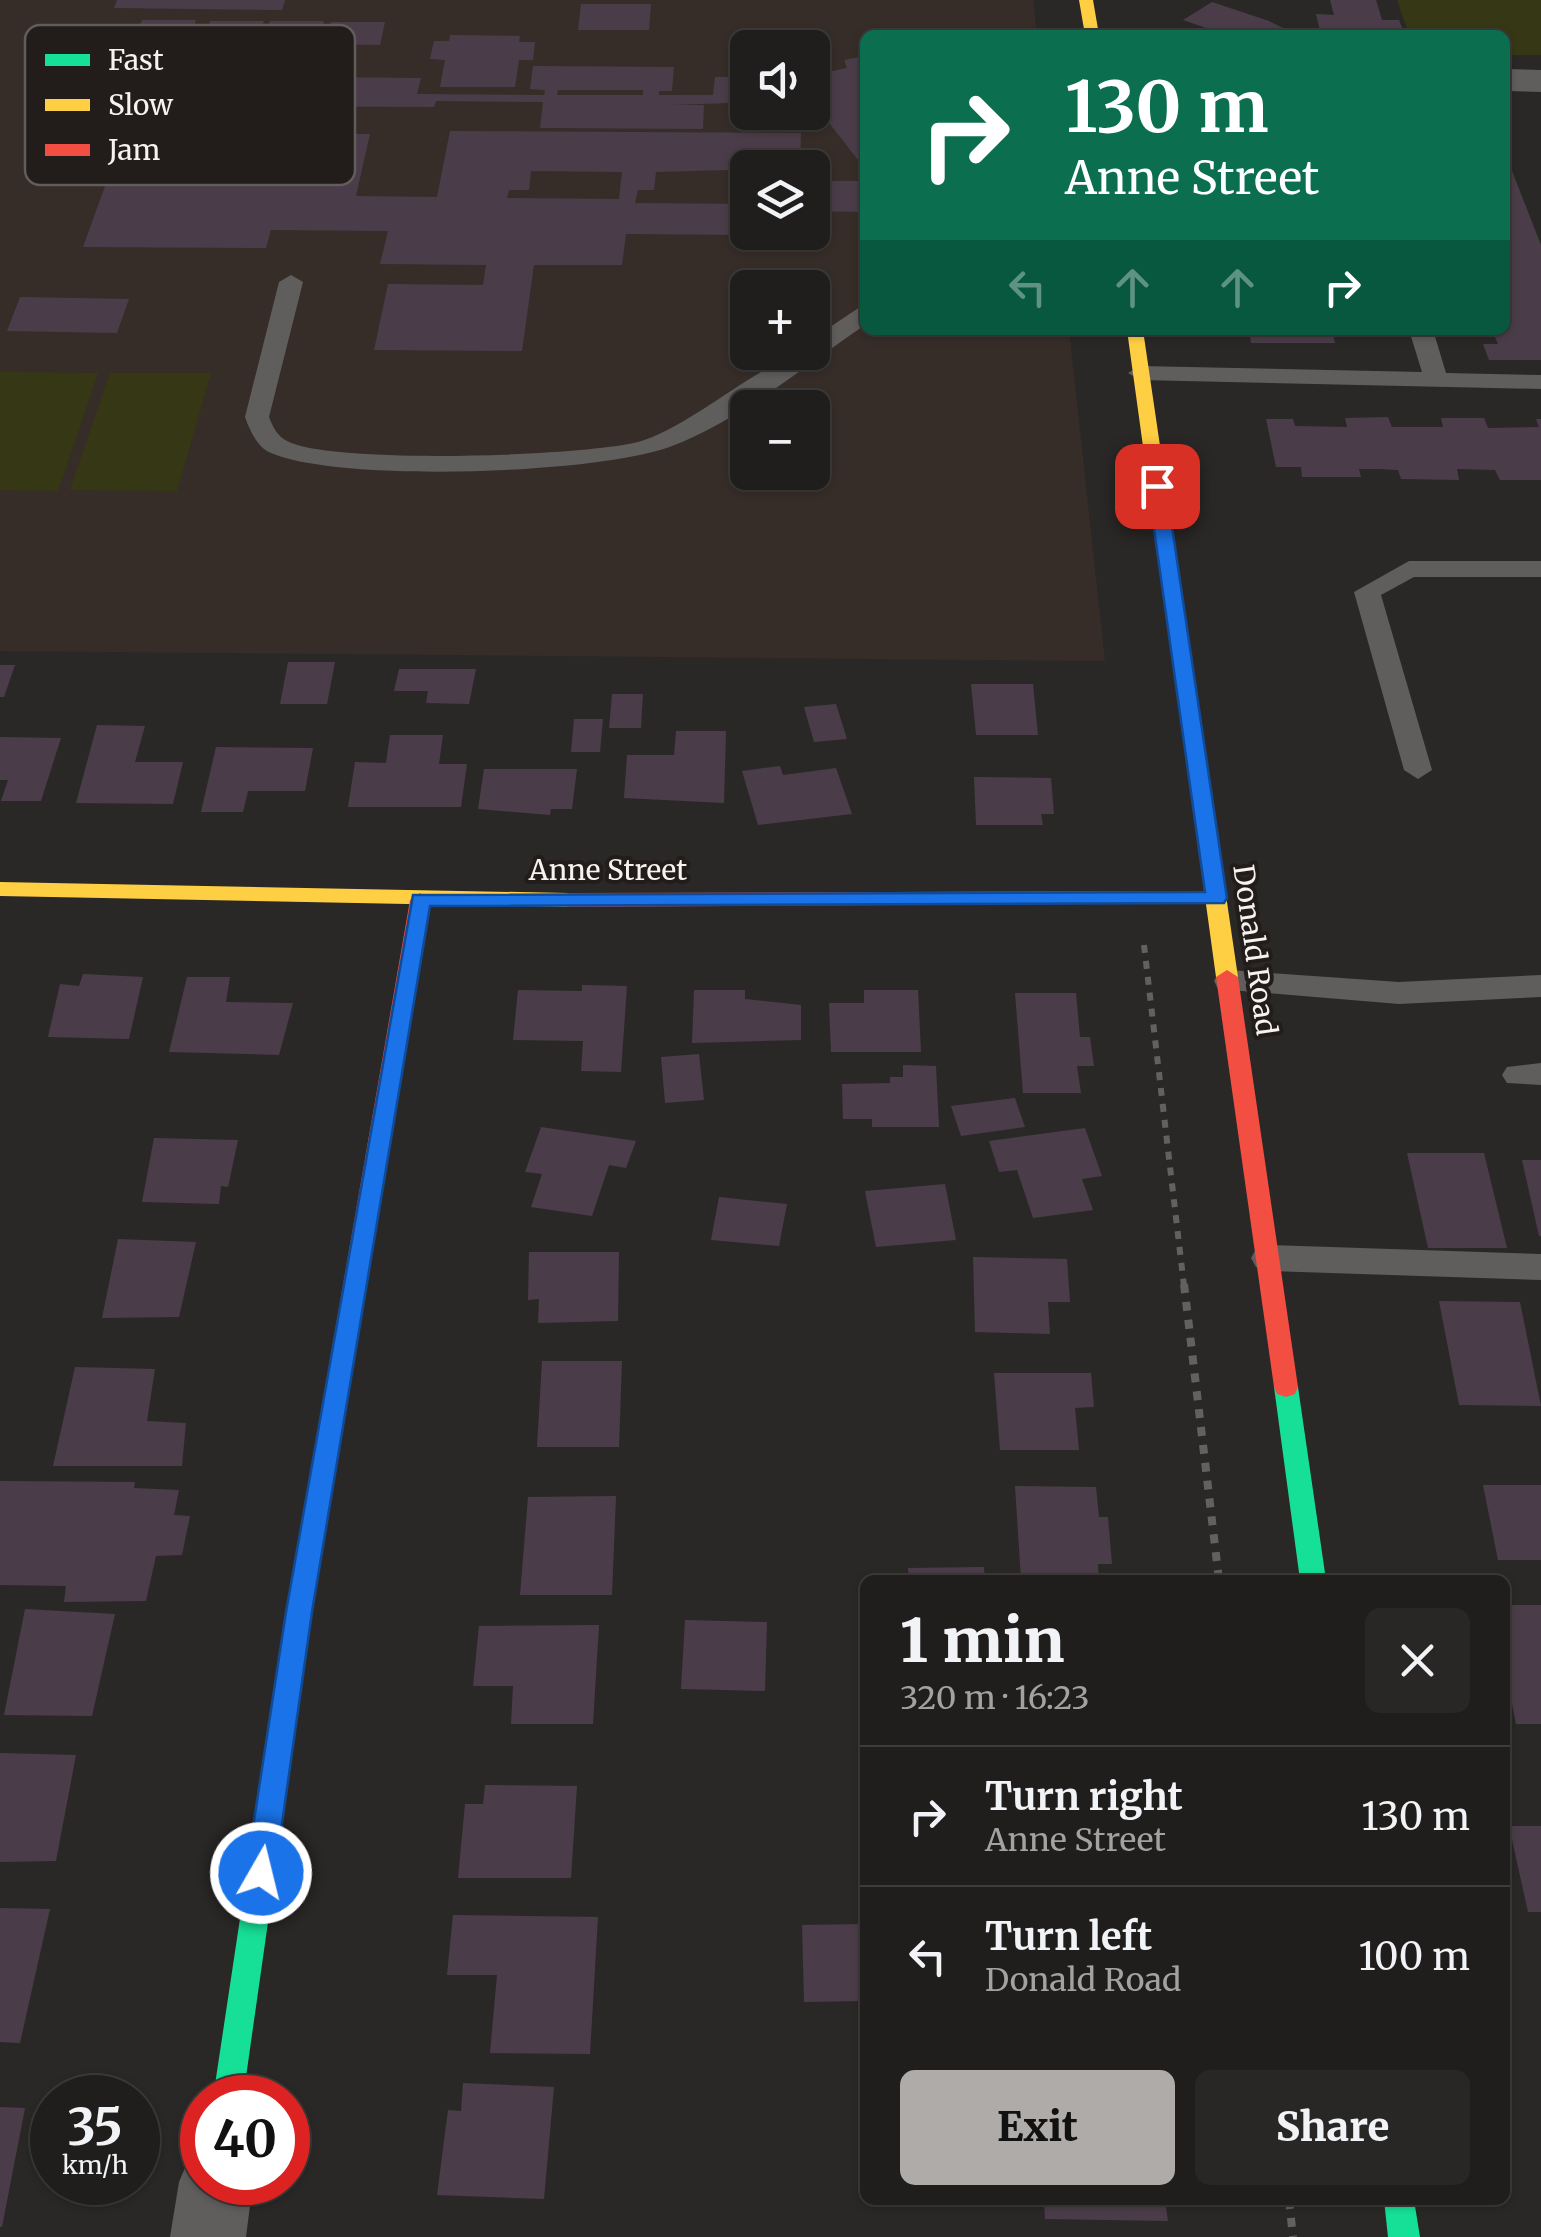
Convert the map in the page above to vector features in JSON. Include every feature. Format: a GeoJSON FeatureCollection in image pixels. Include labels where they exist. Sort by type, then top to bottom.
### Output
{"type":"FeatureCollection","features":[{"type":"Feature","properties":{"kind":"street"},"geometry":{"type":"LineString","coordinates":[[1086,0],[1091,30]]}},
{"type":"Feature","properties":{"kind":"street"},"geometry":{"type":"LineString","coordinates":[[1510,80],[1541,81]]}},
{"type":"Feature","properties":{"kind":"street","name":"Donald Road"},"geometry":{"type":"LineString","coordinates":[[1136,335],[1312,1575]]}},
{"type":"Feature","properties":{"kind":"street","name":"Anne Street"},"geometry":{"type":"LineString","coordinates":[[0,889],[420,900],[1216,898]]}},
{"type":"Feature","properties":{"kind":"street"},"geometry":{"type":"LineString","coordinates":[[231,2075],[299,1612],[420,900]]}},
{"type":"Feature","properties":{"kind":"street"},"geometry":{"type":"LineString","coordinates":[[208,2237],[213,2205]]}},
{"type":"Feature","properties":{"kind":"street"},"geometry":{"type":"LineString","coordinates":[[1400,2205],[1404,2237]]}},
{"type":"Feature","properties":{"kind":"lane"},"geometry":{"type":"LineString","coordinates":[[292,282],[257,417],[262,432],[278,446],[328,458],[544,460],[639,450],[698,427],[782,370]]}},
{"type":"Feature","properties":{"kind":"lane"},"geometry":{"type":"LineString","coordinates":[[830,338],[860,317]]}},
{"type":"Feature","properties":{"kind":"lane"},"geometry":{"type":"LineString","coordinates":[[1423,335],[1436,379]]}},
{"type":"Feature","properties":{"kind":"lane"},"geometry":{"type":"LineString","coordinates":[[1140,373],[1541,382]]}},
{"type":"Feature","properties":{"kind":"lane"},"geometry":{"type":"LineString","coordinates":[[1418,770],[1366,592],[1409,569],[1541,570]]}},
{"type":"Feature","properties":{"kind":"lane"},"geometry":{"type":"LineString","coordinates":[[1230,981],[1399,993],[1541,986]]}},
{"type":"Feature","properties":{"kind":"lane"},"geometry":{"type":"LineString","coordinates":[[1268,1258],[1541,1267]]}},
{"type":"Feature","properties":{"kind":"path"},"geometry":{"type":"LineString","coordinates":[[1144,939],[1218,1575]]}},
{"type":"Feature","properties":{"kind":"path"},"geometry":{"type":"LineString","coordinates":[[1289,2205],[1293,2237]]}},
{"type":"Feature","properties":{"kind":"shaded area"},"geometry":{"type":"Polygon","coordinates":[[[0,0],[1033,0],[1036,30],[860,30],[860,335],[1070,335],[1105,661],[0,651],[0,0]]]}},
{"type":"Feature","properties":{"kind":"green space"},"geometry":{"type":"Polygon","coordinates":[[[1397,0],[1541,0],[1541,55],[1510,55],[1510,30],[1407,30],[1397,0]]]}},
{"type":"Feature","properties":{"kind":"green space"},"geometry":{"type":"Polygon","coordinates":[[[0,372],[98,373],[58,491],[0,490],[0,372]]]}},
{"type":"Feature","properties":{"kind":"green space"},"geometry":{"type":"Polygon","coordinates":[[[110,373],[211,373],[177,491],[70,490],[110,373]]]}},
{"type":"Feature","properties":{"kind":"building"},"geometry":{"type":"Polygon","coordinates":[[[117,0],[285,0],[282,10],[114,8],[117,0]]]}},
{"type":"Feature","properties":{"kind":"building"},"geometry":{"type":"Polygon","coordinates":[[[1330,0],[1376,0],[1382,20],[1399,20],[1403,30],[1320,30],[1316,14],[1334,15],[1330,0]]]}},
{"type":"Feature","properties":{"kind":"building"},"geometry":{"type":"Polygon","coordinates":[[[1212,2],[1285,29],[1212,30],[1183,20],[1212,2]]]}},
{"type":"Feature","properties":{"kind":"building"},"geometry":{"type":"Polygon","coordinates":[[[581,4],[651,4],[649,30],[578,30],[581,4]]]}},
{"type":"Feature","properties":{"kind":"building"},"geometry":{"type":"Polygon","coordinates":[[[142,20],[196,20],[194,25],[140,25],[142,20]]]}},
{"type":"Feature","properties":{"kind":"building"},"geometry":{"type":"Polygon","coordinates":[[[210,21],[264,21],[263,25],[209,25],[210,21]]]}},
{"type":"Feature","properties":{"kind":"building"},"geometry":{"type":"Polygon","coordinates":[[[270,21],[324,21],[323,25],[269,25],[270,21]]]}},
{"type":"Feature","properties":{"kind":"building"},"geometry":{"type":"Polygon","coordinates":[[[385,22],[380,45],[355,45],[355,25],[330,25],[385,22]]]}},
{"type":"Feature","properties":{"kind":"building"},"geometry":{"type":"Polygon","coordinates":[[[450,35],[520,36],[519,42],[535,42],[533,60],[519,60],[515,87],[440,87],[445,60],[430,59],[434,41],[449,41],[450,35]]]}},
{"type":"Feature","properties":{"kind":"building"},"geometry":{"type":"Polygon","coordinates":[[[860,57],[858,160],[830,124],[830,71],[847,68],[844,60],[860,57]]]}},
{"type":"Feature","properties":{"kind":"building"},"geometry":{"type":"Polygon","coordinates":[[[533,66],[674,67],[672,91],[659,91],[659,95],[713,95],[715,77],[730,77],[728,103],[673,105],[704,105],[703,129],[540,128],[543,102],[436,101],[434,107],[355,107],[355,77],[421,78],[417,94],[544,95],[545,90],[530,89],[533,66]],[[558,90],[557,95],[643,95],[643,90],[558,90]]]}},
{"type":"Feature","properties":{"kind":"building"},"geometry":{"type":"Polygon","coordinates":[[[450,131],[801,133],[801,150],[730,150],[730,170],[656,172],[654,190],[638,190],[635,203],[730,204],[730,235],[626,234],[622,265],[534,265],[522,351],[374,350],[388,284],[483,285],[486,265],[380,264],[388,231],[271,230],[266,248],[83,247],[105,185],[355,185],[355,134],[370,134],[356,196],[437,197],[450,131]],[[531,171],[529,190],[509,190],[507,198],[619,199],[622,172],[531,171]]]}},
{"type":"Feature","properties":{"kind":"building"},"geometry":{"type":"Polygon","coordinates":[[[1510,166],[1541,245],[1541,360],[1489,360],[1483,344],[1498,344],[1494,335],[1510,335],[1510,166]]]}},
{"type":"Feature","properties":{"kind":"building"},"geometry":{"type":"Polygon","coordinates":[[[830,181],[860,181],[860,212],[830,211],[830,181]]]}},
{"type":"Feature","properties":{"kind":"building"},"geometry":{"type":"Polygon","coordinates":[[[20,297],[129,299],[117,333],[7,331],[20,297]]]}},
{"type":"Feature","properties":{"kind":"building"},"geometry":{"type":"Polygon","coordinates":[[[1250,335],[1333,335],[1335,343],[1251,343],[1250,335]]]}},
{"type":"Feature","properties":{"kind":"building"},"geometry":{"type":"Polygon","coordinates":[[[1388,417],[1392,427],[1443,427],[1441,418],[1484,418],[1488,428],[1539,427],[1536,419],[1541,419],[1541,480],[1500,480],[1495,470],[1457,469],[1459,480],[1401,479],[1398,470],[1378,469],[1359,469],[1361,477],[1302,477],[1301,467],[1276,467],[1266,419],[1293,419],[1295,426],[1347,427],[1345,418],[1388,417]]]}},
{"type":"Feature","properties":{"kind":"building"},"geometry":{"type":"Polygon","coordinates":[[[288,662],[335,662],[327,704],[280,704],[288,662]]]}},
{"type":"Feature","properties":{"kind":"building"},"geometry":{"type":"Polygon","coordinates":[[[0,665],[15,665],[4,697],[0,697],[0,665]]]}},
{"type":"Feature","properties":{"kind":"building"},"geometry":{"type":"Polygon","coordinates":[[[399,669],[476,669],[469,704],[426,703],[428,691],[394,691],[399,669]]]}},
{"type":"Feature","properties":{"kind":"building"},"geometry":{"type":"Polygon","coordinates":[[[971,684],[1033,684],[1038,735],[976,735],[971,684]]]}},
{"type":"Feature","properties":{"kind":"building"},"geometry":{"type":"Polygon","coordinates":[[[612,694],[643,694],[641,728],[609,728],[612,694]]]}},
{"type":"Feature","properties":{"kind":"building"},"geometry":{"type":"Polygon","coordinates":[[[836,704],[847,739],[814,742],[804,707],[836,704]]]}},
{"type":"Feature","properties":{"kind":"building"},"geometry":{"type":"Polygon","coordinates":[[[574,719],[603,719],[600,752],[571,752],[574,719]]]}},
{"type":"Feature","properties":{"kind":"building"},"geometry":{"type":"Polygon","coordinates":[[[97,725],[145,726],[135,762],[183,762],[173,804],[76,803],[97,725]]]}},
{"type":"Feature","properties":{"kind":"building"},"geometry":{"type":"Polygon","coordinates":[[[676,731],[726,731],[724,803],[624,798],[627,755],[674,755],[676,731]]]}},
{"type":"Feature","properties":{"kind":"building"},"geometry":{"type":"Polygon","coordinates":[[[390,735],[443,735],[439,764],[467,764],[461,807],[348,807],[355,762],[386,763],[390,735]]]}},
{"type":"Feature","properties":{"kind":"building"},"geometry":{"type":"Polygon","coordinates":[[[0,737],[61,738],[41,801],[1,801],[8,780],[0,780],[0,737]]]}},
{"type":"Feature","properties":{"kind":"building"},"geometry":{"type":"Polygon","coordinates":[[[216,747],[313,748],[305,791],[248,791],[243,812],[201,812],[216,747]]]}},
{"type":"Feature","properties":{"kind":"building"},"geometry":{"type":"Polygon","coordinates":[[[780,766],[783,775],[836,768],[852,814],[758,825],[742,771],[780,766]]]}},
{"type":"Feature","properties":{"kind":"building"},"geometry":{"type":"Polygon","coordinates":[[[484,769],[577,769],[572,809],[551,809],[550,815],[478,809],[484,769]]]}},
{"type":"Feature","properties":{"kind":"building"},"geometry":{"type":"Polygon","coordinates":[[[974,777],[1051,778],[1054,814],[1041,814],[1043,825],[976,825],[974,777]]]}},
{"type":"Feature","properties":{"kind":"building"},"geometry":{"type":"Polygon","coordinates":[[[83,974],[143,977],[129,1039],[48,1037],[60,984],[79,986],[83,974]]]}},
{"type":"Feature","properties":{"kind":"building"},"geometry":{"type":"Polygon","coordinates":[[[187,977],[230,977],[226,1002],[293,1003],[279,1055],[169,1052],[187,977]]]}},
{"type":"Feature","properties":{"kind":"building"},"geometry":{"type":"Polygon","coordinates":[[[582,985],[627,986],[621,1072],[581,1071],[583,1041],[513,1040],[518,990],[582,991],[582,985]]]}},
{"type":"Feature","properties":{"kind":"building"},"geometry":{"type":"Polygon","coordinates":[[[694,990],[745,990],[745,999],[801,1005],[801,1040],[692,1043],[694,990]]]}},
{"type":"Feature","properties":{"kind":"building"},"geometry":{"type":"Polygon","coordinates":[[[864,990],[918,990],[921,1052],[831,1052],[829,1003],[864,1003],[864,990]]]}},
{"type":"Feature","properties":{"kind":"building"},"geometry":{"type":"Polygon","coordinates":[[[1015,993],[1076,993],[1080,1037],[1090,1037],[1094,1066],[1077,1066],[1081,1093],[1023,1093],[1015,993]]]}},
{"type":"Feature","properties":{"kind":"building"},"geometry":{"type":"Polygon","coordinates":[[[699,1054],[704,1100],[665,1103],[661,1057],[699,1054]]]}},
{"type":"Feature","properties":{"kind":"building"},"geometry":{"type":"Polygon","coordinates":[[[903,1065],[936,1066],[939,1127],[872,1127],[872,1119],[843,1119],[842,1084],[890,1083],[890,1077],[903,1077],[903,1065]]]}},
{"type":"Feature","properties":{"kind":"building"},"geometry":{"type":"Polygon","coordinates":[[[1015,1098],[1025,1127],[961,1136],[951,1106],[1015,1098]]]}},
{"type":"Feature","properties":{"kind":"building"},"geometry":{"type":"Polygon","coordinates":[[[541,1127],[636,1141],[626,1168],[609,1165],[592,1216],[531,1207],[542,1174],[525,1172],[541,1127]]]}},
{"type":"Feature","properties":{"kind":"building"},"geometry":{"type":"Polygon","coordinates":[[[1085,1128],[1102,1176],[1082,1179],[1093,1210],[1033,1218],[1017,1170],[999,1172],[989,1141],[1085,1128]]]}},
{"type":"Feature","properties":{"kind":"building"},"geometry":{"type":"Polygon","coordinates":[[[154,1138],[238,1140],[228,1187],[221,1186],[219,1204],[142,1202],[154,1138]]]}},
{"type":"Feature","properties":{"kind":"building"},"geometry":{"type":"Polygon","coordinates":[[[1407,1153],[1484,1153],[1507,1248],[1428,1248],[1407,1153]]]}},
{"type":"Feature","properties":{"kind":"building"},"geometry":{"type":"Polygon","coordinates":[[[1522,1160],[1541,1160],[1541,1236],[1539,1236],[1522,1160]]]}},
{"type":"Feature","properties":{"kind":"building"},"geometry":{"type":"Polygon","coordinates":[[[945,1184],[956,1240],[876,1247],[865,1191],[945,1184]]]}},
{"type":"Feature","properties":{"kind":"building"},"geometry":{"type":"Polygon","coordinates":[[[719,1197],[787,1204],[779,1246],[711,1240],[719,1197]]]}},
{"type":"Feature","properties":{"kind":"building"},"geometry":{"type":"Polygon","coordinates":[[[118,1239],[196,1242],[179,1317],[102,1318],[118,1239]]]}},
{"type":"Feature","properties":{"kind":"building"},"geometry":{"type":"Polygon","coordinates":[[[529,1252],[619,1252],[618,1321],[538,1323],[539,1299],[528,1300],[529,1252]]]}},
{"type":"Feature","properties":{"kind":"building"},"geometry":{"type":"Polygon","coordinates":[[[973,1257],[1067,1259],[1070,1302],[1048,1302],[1050,1334],[975,1332],[973,1257]]]}},
{"type":"Feature","properties":{"kind":"building"},"geometry":{"type":"Polygon","coordinates":[[[1439,1301],[1520,1302],[1541,1406],[1459,1405],[1439,1301]]]}},
{"type":"Feature","properties":{"kind":"building"},"geometry":{"type":"Polygon","coordinates":[[[542,1361],[622,1361],[619,1447],[537,1447],[542,1361]]]}},
{"type":"Feature","properties":{"kind":"building"},"geometry":{"type":"Polygon","coordinates":[[[75,1367],[155,1369],[147,1421],[186,1423],[182,1466],[53,1466],[75,1367]]]}},
{"type":"Feature","properties":{"kind":"building"},"geometry":{"type":"Polygon","coordinates":[[[994,1373],[1091,1373],[1094,1407],[1075,1408],[1079,1450],[1000,1450],[994,1373]]]}},
{"type":"Feature","properties":{"kind":"building"},"geometry":{"type":"Polygon","coordinates":[[[0,1481],[135,1482],[134,1488],[179,1490],[174,1515],[190,1516],[182,1555],[156,1556],[146,1601],[64,1602],[66,1586],[0,1585],[0,1481]]]}},
{"type":"Feature","properties":{"kind":"building"},"geometry":{"type":"Polygon","coordinates":[[[1483,1485],[1541,1485],[1541,1560],[1498,1560],[1483,1485]]]}},
{"type":"Feature","properties":{"kind":"building"},"geometry":{"type":"Polygon","coordinates":[[[1015,1486],[1096,1487],[1099,1517],[1108,1517],[1112,1564],[1098,1564],[1099,1575],[1021,1575],[1015,1486]]]}},
{"type":"Feature","properties":{"kind":"building"},"geometry":{"type":"Polygon","coordinates":[[[616,1496],[612,1595],[520,1595],[528,1497],[616,1496]]]}},
{"type":"Feature","properties":{"kind":"building"},"geometry":{"type":"Polygon","coordinates":[[[984,1567],[985,1575],[909,1575],[908,1568],[984,1567]]]}},
{"type":"Feature","properties":{"kind":"building"},"geometry":{"type":"Polygon","coordinates":[[[1510,1605],[1541,1605],[1541,1724],[1516,1724],[1510,1694],[1510,1605]]]}},
{"type":"Feature","properties":{"kind":"building"},"geometry":{"type":"Polygon","coordinates":[[[25,1609],[115,1614],[92,1716],[4,1715],[25,1609]]]}},
{"type":"Feature","properties":{"kind":"building"},"geometry":{"type":"Polygon","coordinates":[[[685,1620],[767,1622],[765,1691],[681,1689],[685,1620]]]}},
{"type":"Feature","properties":{"kind":"building"},"geometry":{"type":"Polygon","coordinates":[[[599,1625],[593,1724],[511,1724],[513,1686],[473,1686],[479,1626],[599,1625]]]}},
{"type":"Feature","properties":{"kind":"building"},"geometry":{"type":"Polygon","coordinates":[[[0,1753],[76,1755],[56,1861],[0,1862],[0,1753]]]}},
{"type":"Feature","properties":{"kind":"building"},"geometry":{"type":"Polygon","coordinates":[[[485,1785],[577,1786],[571,1878],[458,1878],[465,1804],[483,1804],[485,1785]]]}},
{"type":"Feature","properties":{"kind":"building"},"geometry":{"type":"Polygon","coordinates":[[[1510,1826],[1541,1826],[1541,1912],[1528,1912],[1510,1826]]]}},
{"type":"Feature","properties":{"kind":"building"},"geometry":{"type":"Polygon","coordinates":[[[0,1908],[50,1909],[20,2043],[0,2042],[0,1908]]]}},
{"type":"Feature","properties":{"kind":"building"},"geometry":{"type":"Polygon","coordinates":[[[453,1915],[598,1917],[590,2054],[490,2053],[497,1975],[447,1975],[453,1915]]]}},
{"type":"Feature","properties":{"kind":"building"},"geometry":{"type":"Polygon","coordinates":[[[860,1924],[860,2001],[804,2002],[802,1925],[860,1924]]]}},
{"type":"Feature","properties":{"kind":"building"},"geometry":{"type":"Polygon","coordinates":[[[463,2083],[554,2087],[544,2199],[437,2195],[448,2110],[461,2111],[463,2083]]]}},
{"type":"Feature","properties":{"kind":"building"},"geometry":{"type":"Polygon","coordinates":[[[0,2107],[25,2108],[2,2227],[0,2227],[0,2107]]]}},
{"type":"Feature","properties":{"kind":"building"},"geometry":{"type":"Polygon","coordinates":[[[1044,2205],[1166,2205],[1168,2221],[1045,2219],[1044,2205]]]}},
{"type":"Feature","properties":{"kind":"traffic: fast"},"geometry":{"type":"LineString","coordinates":[[1286,1387],[1312,1575]]}},
{"type":"Feature","properties":{"kind":"traffic: fast"},"geometry":{"type":"LineString","coordinates":[[231,2075],[299,1613]]}},
{"type":"Feature","properties":{"kind":"traffic: fast"},"geometry":{"type":"LineString","coordinates":[[1400,2205],[1404,2237]]}},
{"type":"Feature","properties":{"kind":"traffic: slow"},"geometry":{"type":"LineString","coordinates":[[1086,0],[1091,30]]}},
{"type":"Feature","properties":{"kind":"traffic: slow"},"geometry":{"type":"LineString","coordinates":[[1136,335],[1227,977]]}},
{"type":"Feature","properties":{"kind":"traffic: slow"},"geometry":{"type":"LineString","coordinates":[[0,889],[568,900]]}},
{"type":"Feature","properties":{"kind":"traffic: jam"},"geometry":{"type":"LineString","coordinates":[[568,900],[1216,898]]}},
{"type":"Feature","properties":{"kind":"traffic: jam"},"geometry":{"type":"LineString","coordinates":[[299,1613],[420,900]]}},
{"type":"Feature","properties":{"kind":"traffic: jam"},"geometry":{"type":"LineString","coordinates":[[1227,977],[1286,1387]]}},
{"type":"Feature","properties":{"kind":"route"},"geometry":{"type":"LineString","coordinates":[[261,1873],[299,1612],[420,900],[1216,898],[1157,486]]}}]}
